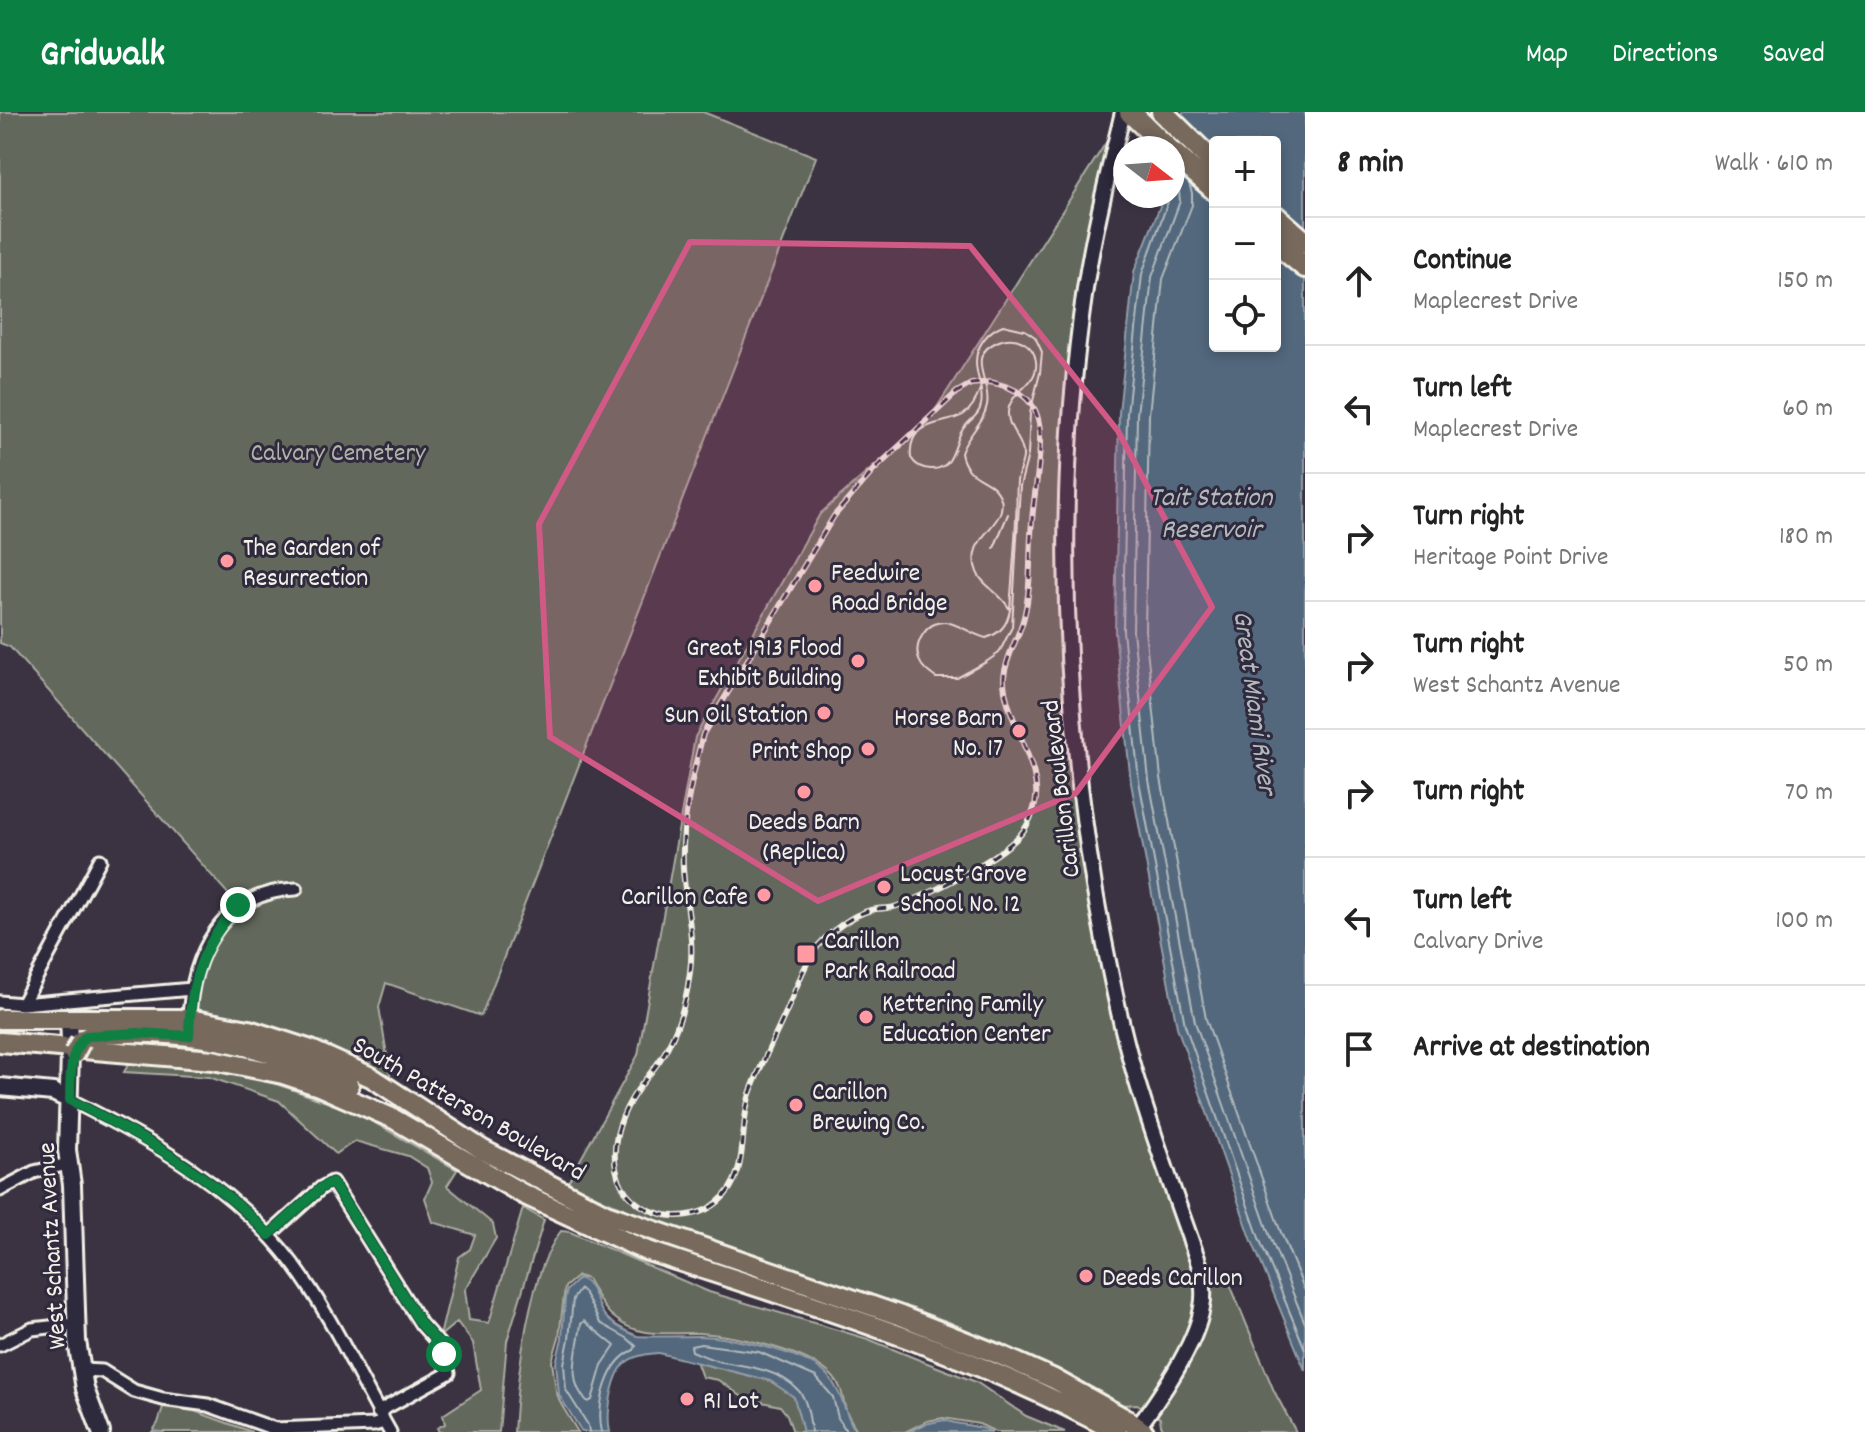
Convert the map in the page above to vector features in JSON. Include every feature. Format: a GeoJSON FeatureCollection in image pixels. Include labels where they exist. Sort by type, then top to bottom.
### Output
{"type":"FeatureCollection","features":[{"type":"Feature","properties":{"kind":"highway"},"geometry":{"type":"LineString","coordinates":[[1130,112],[1155,136]]}},
{"type":"Feature","properties":{"kind":"highway"},"geometry":{"type":"LineString","coordinates":[[1162,112],[1209,158]]}},
{"type":"Feature","properties":{"kind":"highway"},"geometry":{"type":"LineString","coordinates":[[1185,164],[1209,185]]}},
{"type":"Feature","properties":{"kind":"highway"},"geometry":{"type":"LineString","coordinates":[[1281,221],[1305,242]]}},
{"type":"Feature","properties":{"kind":"highway"},"geometry":{"type":"LineString","coordinates":[[1281,247],[1305,267]]}},
{"type":"Feature","properties":{"kind":"main road","name":"South Patterson Boulevard"},"geometry":{"type":"LineString","coordinates":[[13,1014],[276,1037],[371,1077],[483,1150],[606,1214],[901,1316],[1000,1355],[1054,1379],[1139,1430]]}},
{"type":"Feature","properties":{"kind":"main road","name":"West Schantz Avenue"},"geometry":{"type":"LineString","coordinates":[[69,1019],[73,1050],[68,1164],[72,1185],[76,1324],[81,1370],[101,1432]]}},
{"type":"Feature","properties":{"kind":"main road"},"geometry":{"type":"LineString","coordinates":[[73,1050],[91,1034],[153,1033],[189,1028],[292,1060],[350,1087],[364,1103]]}},
{"type":"Feature","properties":{"kind":"main road","name":"South Patterson Boulevard"},"geometry":{"type":"LineString","coordinates":[[0,1042],[244,1065],[319,1086],[364,1103],[496,1180],[642,1249],[978,1365],[1098,1426],[1117,1432]]}},
{"type":"Feature","properties":{"kind":"main road"},"geometry":{"type":"LineString","coordinates":[[0,1087],[53,1092],[70,1100]]}},
{"type":"Feature","properties":{"kind":"street","name":"Carillon Boulevard"},"geometry":{"type":"LineString","coordinates":[[1123,112],[1095,228],[1074,379],[1065,567],[1072,699],[1083,818],[1119,1012],[1135,1075],[1199,1264],[1204,1295],[1200,1320],[1193,1337],[1139,1430]]}},
{"type":"Feature","properties":{"kind":"street"},"geometry":{"type":"LineString","coordinates":[[13,1014],[100,860]]}},
{"type":"Feature","properties":{"kind":"street"},"geometry":{"type":"LineString","coordinates":[[189,1028],[192,989],[204,953],[215,933],[238,905],[277,890],[296,889]]}},
{"type":"Feature","properties":{"kind":"street"},"geometry":{"type":"LineString","coordinates":[[13,1014],[192,989]]}},
{"type":"Feature","properties":{"kind":"street"},"geometry":{"type":"LineString","coordinates":[[0,1002],[13,1014]]}},
{"type":"Feature","properties":{"kind":"street"},"geometry":{"type":"LineString","coordinates":[[70,1100],[197,1172],[243,1208],[269,1235],[306,1283],[384,1422]]}},
{"type":"Feature","properties":{"kind":"street"},"geometry":{"type":"LineString","coordinates":[[0,1190],[34,1172],[68,1164]]}},
{"type":"Feature","properties":{"kind":"street"},"geometry":{"type":"LineString","coordinates":[[81,1370],[102,1371],[134,1391],[163,1399],[208,1405],[275,1429],[384,1422],[449,1373],[439,1344],[421,1324],[332,1182],[321,1188],[269,1235]]}},
{"type":"Feature","properties":{"kind":"street"},"geometry":{"type":"LineString","coordinates":[[0,1345],[32,1329],[54,1324],[76,1324]]}},
{"type":"Feature","properties":{"kind":"highlighted area"},"geometry":{"type":"Polygon","coordinates":[[[690,242],[970,246],[1118,431],[1212,607],[1076,793],[818,901],[550,737],[539,524],[690,242]]]}},
{"type":"Feature","properties":{"kind":"green space","name":"Calvary Cemetery"},"geometry":{"type":"Polygon","coordinates":[[[0,112],[703,112],[816,157],[481,1016],[386,983],[379,1007],[393,1091],[189,1019],[198,968],[238,905],[10,647],[0,643],[0,112]]]}},
{"type":"Feature","properties":{"kind":"green space"},"geometry":{"type":"Polygon","coordinates":[[[1107,141],[1113,151],[1074,379],[1072,699],[1111,975],[1199,1264],[1225,1272],[1274,1391],[1296,1432],[1166,1432],[1160,1418],[1137,1404],[1121,1405],[1046,1366],[949,1322],[632,1212],[567,1184],[638,1055],[695,737],[820,514],[932,415],[1107,141]]]}},
{"type":"Feature","properties":{"kind":"green space"},"geometry":{"type":"Polygon","coordinates":[[[131,1060],[236,1071],[288,1088],[359,1114],[457,1170],[447,1186],[493,1224],[496,1238],[465,1290],[469,1320],[489,1323],[523,1208],[544,1220],[507,1341],[499,1432],[439,1432],[437,1428],[445,1424],[443,1415],[481,1390],[473,1343],[457,1322],[440,1336],[459,1257],[470,1249],[475,1235],[433,1222],[425,1198],[432,1182],[427,1168],[408,1156],[355,1141],[336,1154],[279,1101],[209,1077],[124,1072],[131,1060]]]}},
{"type":"Feature","properties":{"kind":"green space"},"geometry":{"type":"Polygon","coordinates":[[[561,1231],[570,1232],[709,1292],[868,1339],[976,1382],[1026,1416],[1065,1432],[996,1432],[979,1424],[943,1418],[927,1421],[905,1432],[858,1432],[847,1413],[839,1385],[822,1368],[807,1359],[770,1346],[714,1334],[656,1333],[635,1329],[611,1315],[587,1279],[578,1276],[565,1287],[559,1337],[552,1361],[556,1391],[578,1432],[514,1432],[521,1356],[532,1299],[540,1273],[561,1231]]]}},
{"type":"Feature","properties":{"kind":"green space"},"geometry":{"type":"Polygon","coordinates":[[[696,1361],[765,1379],[789,1392],[796,1401],[803,1432],[793,1432],[780,1406],[744,1398],[718,1380],[702,1377],[696,1361]]]}},
{"type":"Feature","properties":{"kind":"green space"},"geometry":{"type":"Polygon","coordinates":[[[163,1407],[194,1411],[252,1432],[152,1432],[163,1407]]]}},
{"type":"Feature","properties":{"kind":"water","name":"Tait Station Reservoir"},"geometry":{"type":"Polygon","coordinates":[[[1183,112],[1305,112],[1305,1370],[1252,1241],[1177,1027],[1131,783],[1115,632],[1119,413],[1134,272],[1159,208],[1185,208],[1185,136],[1178,136],[1183,112]]]}},
{"type":"Feature","properties":{"kind":"water"},"geometry":{"type":"Polygon","coordinates":[[[579,1278],[589,1285],[606,1317],[637,1336],[727,1339],[783,1352],[814,1365],[831,1379],[856,1432],[803,1432],[794,1397],[770,1381],[659,1353],[635,1357],[622,1366],[612,1394],[610,1432],[582,1432],[559,1395],[556,1363],[567,1290],[579,1278]]]}},
{"type":"Feature","properties":{"kind":"water"},"geometry":{"type":"Polygon","coordinates":[[[944,1420],[980,1428],[992,1432],[909,1432],[944,1420]]]}},
{"type":"Feature","properties":{"kind":"waterway"},"geometry":{"type":"LineString","coordinates":[[154,1432],[159,1432]]}},
{"type":"Feature","properties":{"kind":"tram line"},"geometry":{"type":"LineString","coordinates":[[980,389],[974,404],[963,415],[921,430],[911,445],[911,458],[917,465],[928,469],[939,468],[949,460],[963,429],[980,409],[982,398],[976,357],[980,346],[994,329],[1003,325],[1025,330],[1035,337],[1042,352],[1030,413],[1028,455],[1020,486],[1012,627],[999,653],[957,678],[936,678],[920,663],[918,647],[922,635],[932,626],[949,623],[986,638],[996,634],[1009,615],[1010,610],[1015,541],[1017,481],[1023,451],[1010,424],[1008,412],[1014,398],[1033,376],[1036,361],[1028,346],[1020,341],[1005,339],[988,347],[983,354],[981,370],[987,405],[983,418],[961,453],[968,469],[992,486],[1001,499],[998,517],[980,541],[974,560],[980,577],[1010,610]]}},
{"type":"Feature","properties":{"kind":"tram line"},"geometry":{"type":"LineString","coordinates":[[994,548],[1008,514]]}},
{"type":"Feature","properties":{"kind":"railway"},"geometry":{"type":"LineString","coordinates":[[990,382],[1022,394],[1035,410],[1040,428],[1027,605],[1004,677],[1005,692],[1035,777],[1036,793],[1031,816],[1015,840],[983,863],[908,902],[857,916],[823,940],[804,969],[751,1091],[740,1164],[729,1190],[718,1202],[693,1214],[665,1215],[646,1208],[631,1198],[621,1185],[616,1169],[617,1135],[635,1093],[667,1048],[687,991],[691,945],[683,868],[684,834],[691,783],[703,734],[834,516],[874,470],[957,392],[971,384],[990,382]]}},
{"type":"Feature","properties":{"kind":"place","name":"The Garden of Resurrection"},"geometry":{"type":"Point","coordinates":[227,561]}},
{"type":"Feature","properties":{"kind":"place","name":"Feedwire Road Bridge"},"geometry":{"type":"Point","coordinates":[815,586]}},
{"type":"Feature","properties":{"kind":"place","name":"Great 1913 Flood Exhibit Building"},"geometry":{"type":"Point","coordinates":[858,661]}},
{"type":"Feature","properties":{"kind":"place","name":"Sun Oil Station"},"geometry":{"type":"Point","coordinates":[824,713]}},
{"type":"Feature","properties":{"kind":"place","name":"Horse Barn No. 17"},"geometry":{"type":"Point","coordinates":[1019,731]}},
{"type":"Feature","properties":{"kind":"place","name":"Print Shop"},"geometry":{"type":"Point","coordinates":[868,749]}},
{"type":"Feature","properties":{"kind":"place","name":"Deeds Barn (Replica)"},"geometry":{"type":"Point","coordinates":[804,792]}},
{"type":"Feature","properties":{"kind":"place","name":"Locust Grove School No. 12"},"geometry":{"type":"Point","coordinates":[884,887]}},
{"type":"Feature","properties":{"kind":"place","name":"Carillon Cafe"},"geometry":{"type":"Point","coordinates":[764,895]}},
{"type":"Feature","properties":{"kind":"place","name":"Carillon Park Railroad"},"geometry":{"type":"Point","coordinates":[806,954]}},
{"type":"Feature","properties":{"kind":"place","name":"Kettering Family Education Center"},"geometry":{"type":"Point","coordinates":[866,1017]}},
{"type":"Feature","properties":{"kind":"place","name":"Carillon Brewing Co."},"geometry":{"type":"Point","coordinates":[796,1105]}},
{"type":"Feature","properties":{"kind":"place","name":"Deeds Carillon"},"geometry":{"type":"Point","coordinates":[1086,1276]}},
{"type":"Feature","properties":{"kind":"place","name":"R1 Lot"},"geometry":{"type":"Point","coordinates":[687,1399]}},
{"type":"Feature","properties":{"kind":"route"},"geometry":{"type":"LineString","coordinates":[[238,905],[215,933],[198,968],[190,1002],[189,1036],[137,1033],[86,1036],[71,1062],[70,1100],[197,1172],[243,1208],[269,1235],[321,1188],[332,1182],[421,1324],[444,1354]]}},
{"type":"Feature","properties":{"kind":"water label","name":"Great Miami River"},"geometry":{"type":"Point","coordinates":[1257,702]}}]}
